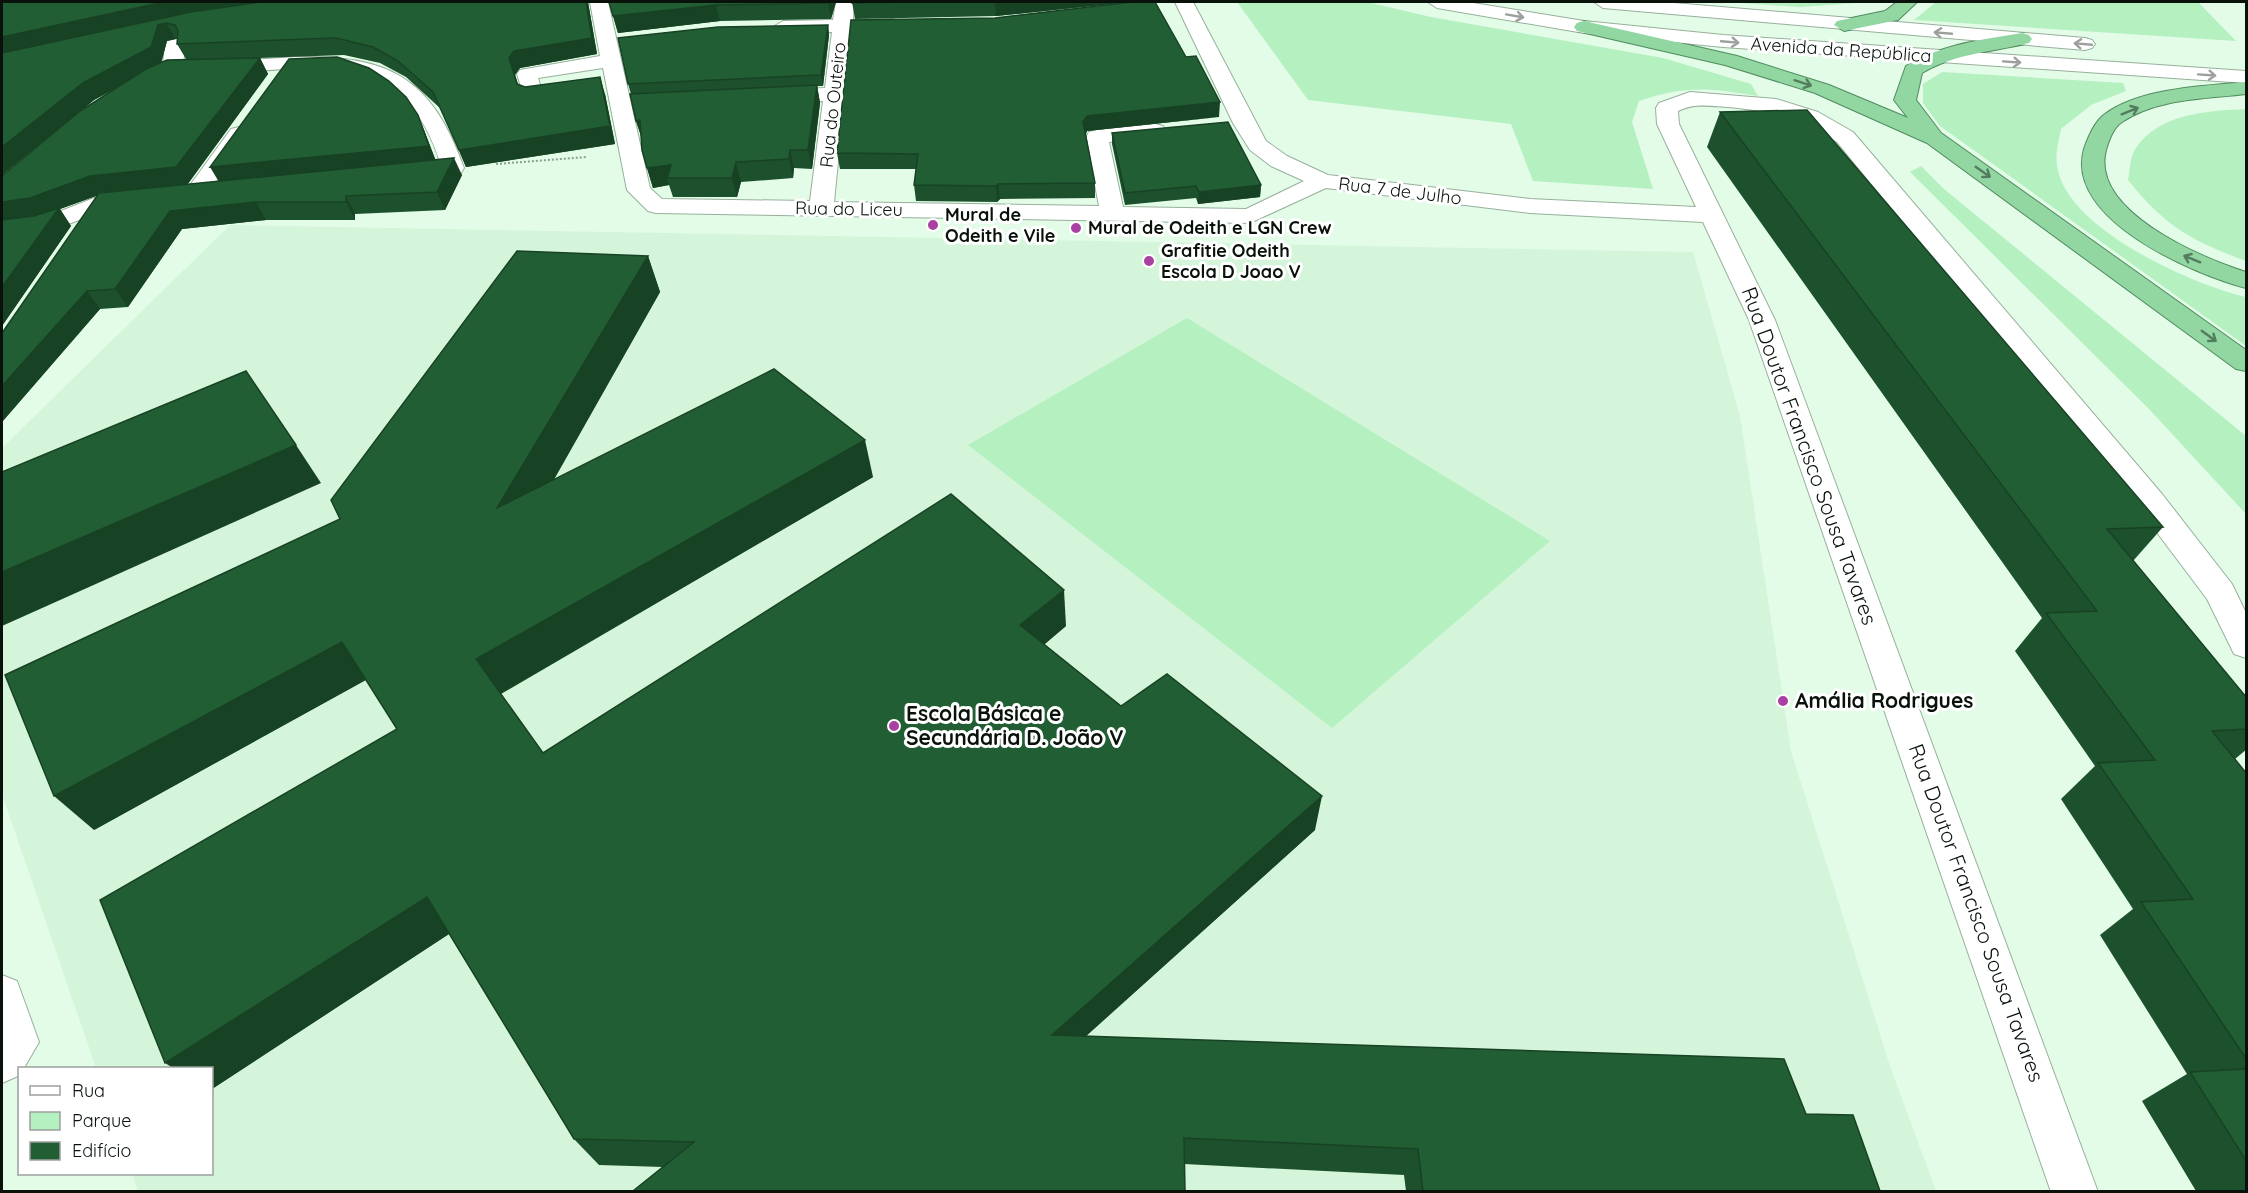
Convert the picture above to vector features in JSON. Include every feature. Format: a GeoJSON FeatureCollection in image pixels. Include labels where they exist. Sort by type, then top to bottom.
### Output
{"type":"FeatureCollection","features":[{"type":"Feature","properties":{"kind":"highway"},"geometry":{"type":"LineString","coordinates":[[1844,25],[1891,16],[1908,2]]}},
{"type":"Feature","properties":{"kind":"highway"},"geometry":{"type":"LineString","coordinates":[[1584,27],[1730,60],[1822,89],[1935,138],[2247,363]]}},
{"type":"Feature","properties":{"kind":"highway"},"geometry":{"type":"LineString","coordinates":[[1935,138],[1905,100],[1913,70],[1933,57],[2022,39]]}},
{"type":"Feature","properties":{"kind":"highway"},"geometry":{"type":"LineString","coordinates":[[2247,88],[2152,102],[2112,118],[2091,152],[2092,169],[2103,196],[2132,227],[2180,254],[2247,280]]}},
{"type":"Feature","properties":{"kind":"street"},"geometry":{"type":"LineString","coordinates":[[599,2],[632,153]]}},
{"type":"Feature","properties":{"kind":"street","name":"Rua do Outeiro"},"geometry":{"type":"LineString","coordinates":[[821,208],[844,2]]}},
{"type":"Feature","properties":{"kind":"street"},"geometry":{"type":"LineString","coordinates":[[1162,4],[1185,2]]}},
{"type":"Feature","properties":{"kind":"street","name":"Rua 7 de Julho"},"geometry":{"type":"LineString","coordinates":[[1185,2],[1233,124],[1279,161],[1323,181],[1530,206],[1713,215]]}},
{"type":"Feature","properties":{"kind":"street","name":"Avenida da República"},"geometry":{"type":"LineString","coordinates":[[1437,2],[1584,27],[1933,57],[2247,77]]}},
{"type":"Feature","properties":{"kind":"street","name":"Avenida da República"},"geometry":{"type":"LineString","coordinates":[[1603,2],[1844,25],[2105,46]]}},
{"type":"Feature","properties":{"kind":"street"},"geometry":{"type":"LineString","coordinates":[[163,28],[195,21],[175,43],[173,68]]}},
{"type":"Feature","properties":{"kind":"street"},"geometry":{"type":"LineString","coordinates":[[764,27],[913,25]]}},
{"type":"Feature","properties":{"kind":"street"},"geometry":{"type":"LineString","coordinates":[[617,83],[532,96],[527,74],[610,51],[631,39]]}},
{"type":"Feature","properties":{"kind":"street"},"geometry":{"type":"LineString","coordinates":[[122,92],[173,68],[193,70],[344,63],[372,69],[397,83],[432,116],[453,168],[395,174]]}},
{"type":"Feature","properties":{"kind":"street"},"geometry":{"type":"LineString","coordinates":[[276,83],[289,65]]}},
{"type":"Feature","properties":{"kind":"street"},"geometry":{"type":"LineString","coordinates":[[752,98],[834,94]]}},
{"type":"Feature","properties":{"kind":"street","name":"Rua Doutor Francisco Sousa Tavares"},"geometry":{"type":"LineString","coordinates":[[2075,1191],[1762,320],[1668,123],[1667,108],[1690,98],[1776,105],[1810,117],[1845,137],[2151,502],[2220,593],[2247,645]]}},
{"type":"Feature","properties":{"kind":"street"},"geometry":{"type":"LineString","coordinates":[[622,104],[646,102]]}},
{"type":"Feature","properties":{"kind":"street"},"geometry":{"type":"LineString","coordinates":[[196,193],[249,120]]}},
{"type":"Feature","properties":{"kind":"street"},"geometry":{"type":"LineString","coordinates":[[1112,213],[1097,137],[1176,129]]}},
{"type":"Feature","properties":{"kind":"street","name":"Rua do Liceu"},"geometry":{"type":"LineString","coordinates":[[632,153],[639,190],[656,206],[1250,216],[1323,181]]}},
{"type":"Feature","properties":{"kind":"street"},"geometry":{"type":"LineString","coordinates":[[2,230],[47,225],[102,203],[231,190]]}},
{"type":"Feature","properties":{"kind":"street"},"geometry":{"type":"LineString","coordinates":[[75,242],[102,203]]}},
{"type":"Feature","properties":{"kind":"street"},"geometry":{"type":"LineString","coordinates":[[2,995],[17,1042],[2,1061]]}},
{"type":"Feature","properties":{"kind":"path"},"geometry":{"type":"LineString","coordinates":[[453,168],[632,153]]}},
{"type":"Feature","properties":{"kind":"shaded area","name":"Escola Básica e Secundária D. João V"},"geometry":{"type":"Polygon","coordinates":[[[230,225],[1693,252],[1740,416],[1791,751],[1890,1066],[1936,1191],[138,1191],[132,1175],[213,1175],[213,1067],[96,1067],[2,794],[2,448],[230,225]]]}},
{"type":"Feature","properties":{"kind":"green space"},"geometry":{"type":"Polygon","coordinates":[[[1237,2],[1367,2],[1431,17],[1663,58],[1751,84],[1758,96],[1726,91],[1684,90],[1639,101],[1632,122],[1653,189],[1533,181],[1511,124],[1308,100],[1237,2]]]}},
{"type":"Feature","properties":{"kind":"green space"},"geometry":{"type":"Polygon","coordinates":[[[1727,2],[1870,2],[1800,7],[1727,2]]]}},
{"type":"Feature","properties":{"kind":"green space"},"geometry":{"type":"Polygon","coordinates":[[[1936,2],[2198,2],[2236,41],[1914,20],[1936,2]]]}},
{"type":"Feature","properties":{"kind":"green space"},"geometry":{"type":"Polygon","coordinates":[[[1942,72],[2123,83],[2126,91],[2091,105],[2061,129],[2057,165],[2065,188],[2082,211],[2134,250],[2195,280],[2246,297],[2246,346],[1940,126],[1923,103],[1923,84],[1942,72]]]}},
{"type":"Feature","properties":{"kind":"green space"},"geometry":{"type":"Polygon","coordinates":[[[2246,109],[2246,261],[2194,239],[2180,230],[2155,210],[2128,180],[2134,151],[2146,136],[2158,127],[2185,116],[2246,109]]]}},
{"type":"Feature","properties":{"kind":"green space"},"geometry":{"type":"Polygon","coordinates":[[[1921,166],[1944,189],[2246,436],[2246,514],[2149,409],[1910,172],[1921,166]]]}},
{"type":"Feature","properties":{"kind":"green space"},"geometry":{"type":"Polygon","coordinates":[[[1187,318],[1550,541],[1332,728],[968,445],[1187,318]]]}},
{"type":"Feature","properties":{"kind":"building"},"geometry":{"type":"Polygon","coordinates":[[[2,2],[164,2],[2,37],[2,2]]]}},
{"type":"Feature","properties":{"kind":"building"},"geometry":{"type":"Polygon","coordinates":[[[261,2],[586,2],[592,38],[514,51],[509,58],[517,84],[525,87],[600,77],[610,126],[459,150],[433,92],[398,61],[373,47],[336,38],[177,44],[178,31],[175,25],[166,23],[158,25],[151,47],[83,83],[2,147],[2,53],[191,12],[261,2]]]}},
{"type":"Feature","properties":{"kind":"building"},"geometry":{"type":"Polygon","coordinates":[[[609,2],[829,2],[716,5],[613,16],[609,2]]]}},
{"type":"Feature","properties":{"kind":"building"},"geometry":{"type":"Polygon","coordinates":[[[852,2],[908,2],[852,3],[852,2]]]}},
{"type":"Feature","properties":{"kind":"building"},"geometry":{"type":"Polygon","coordinates":[[[1132,2],[1155,2],[1186,57],[1196,56],[1220,102],[1087,116],[1083,122],[1095,183],[998,184],[996,186],[914,185],[918,154],[837,153],[851,20],[995,18],[1132,2]]]}},
{"type":"Feature","properties":{"kind":"building"},"geometry":{"type":"Polygon","coordinates":[[[828,25],[821,75],[628,84],[618,38],[718,27],[828,25]]]}},
{"type":"Feature","properties":{"kind":"building"},"geometry":{"type":"Polygon","coordinates":[[[337,57],[369,68],[389,81],[406,97],[418,115],[429,146],[210,167],[289,59],[337,57]]]}},
{"type":"Feature","properties":{"kind":"building"},"geometry":{"type":"Polygon","coordinates":[[[260,58],[176,167],[90,176],[30,198],[2,202],[2,176],[80,111],[146,69],[167,60],[260,58]]]}},
{"type":"Feature","properties":{"kind":"building"},"geometry":{"type":"Polygon","coordinates":[[[817,85],[808,150],[790,150],[789,159],[736,162],[732,178],[667,178],[671,165],[647,168],[642,150],[640,120],[636,121],[630,94],[817,85]]]}},
{"type":"Feature","properties":{"kind":"building"},"geometry":{"type":"Polygon","coordinates":[[[1807,110],[2163,527],[2107,529],[2247,698],[2247,729],[2212,731],[2247,774],[2247,1060],[2141,902],[2193,899],[2098,763],[2155,760],[2046,613],[2097,611],[1720,112],[1807,110]]]}},
{"type":"Feature","properties":{"kind":"building"},"geometry":{"type":"Polygon","coordinates":[[[1228,122],[1261,185],[1199,192],[1196,186],[1125,193],[1112,133],[1228,122]]]}},
{"type":"Feature","properties":{"kind":"building"},"geometry":{"type":"Polygon","coordinates":[[[454,158],[437,192],[346,196],[346,202],[256,202],[170,211],[115,289],[87,291],[2,386],[2,333],[99,193],[454,158]]]}},
{"type":"Feature","properties":{"kind":"building"},"geometry":{"type":"Polygon","coordinates":[[[59,208],[2,287],[2,220],[34,216],[59,208]]]}},
{"type":"Feature","properties":{"kind":"building"},"geometry":{"type":"Polygon","coordinates":[[[517,251],[648,256],[497,508],[774,369],[865,440],[476,659],[543,753],[951,494],[1064,590],[1020,625],[1121,706],[1167,674],[1322,796],[1052,1035],[1784,1059],[1806,1114],[1853,1115],[1880,1191],[1423,1191],[1418,1149],[1184,1138],[1185,1191],[633,1191],[694,1142],[574,1139],[427,897],[165,1063],[100,900],[397,729],[342,642],[54,796],[5,675],[340,519],[331,500],[517,251]]]}},
{"type":"Feature","properties":{"kind":"building"},"geometry":{"type":"Polygon","coordinates":[[[246,371],[296,445],[2,572],[2,472],[246,371]]]}},
{"type":"Feature","properties":{"kind":"building"},"geometry":{"type":"Polygon","coordinates":[[[2247,1069],[2247,1162],[2190,1072],[2247,1069]]]}},
{"type":"Feature","properties":{"kind":"place","name":"Mural de Odeith e Vile"},"geometry":{"type":"Point","coordinates":[933,225]}},
{"type":"Feature","properties":{"kind":"place","name":"Mural de Odeith e LGN Crew"},"geometry":{"type":"Point","coordinates":[1076,228]}},
{"type":"Feature","properties":{"kind":"place","name":"Grafitie Odeith Escola D Joao V"},"geometry":{"type":"Point","coordinates":[1149,261]}},
{"type":"Feature","properties":{"kind":"place","name":"Amália Rodrigues"},"geometry":{"type":"Point","coordinates":[1783,701]}},
{"type":"Feature","properties":{"kind":"place","name":"Escola Básica e Secundária D. João V"},"geometry":{"type":"Point","coordinates":[894,726]}}]}
